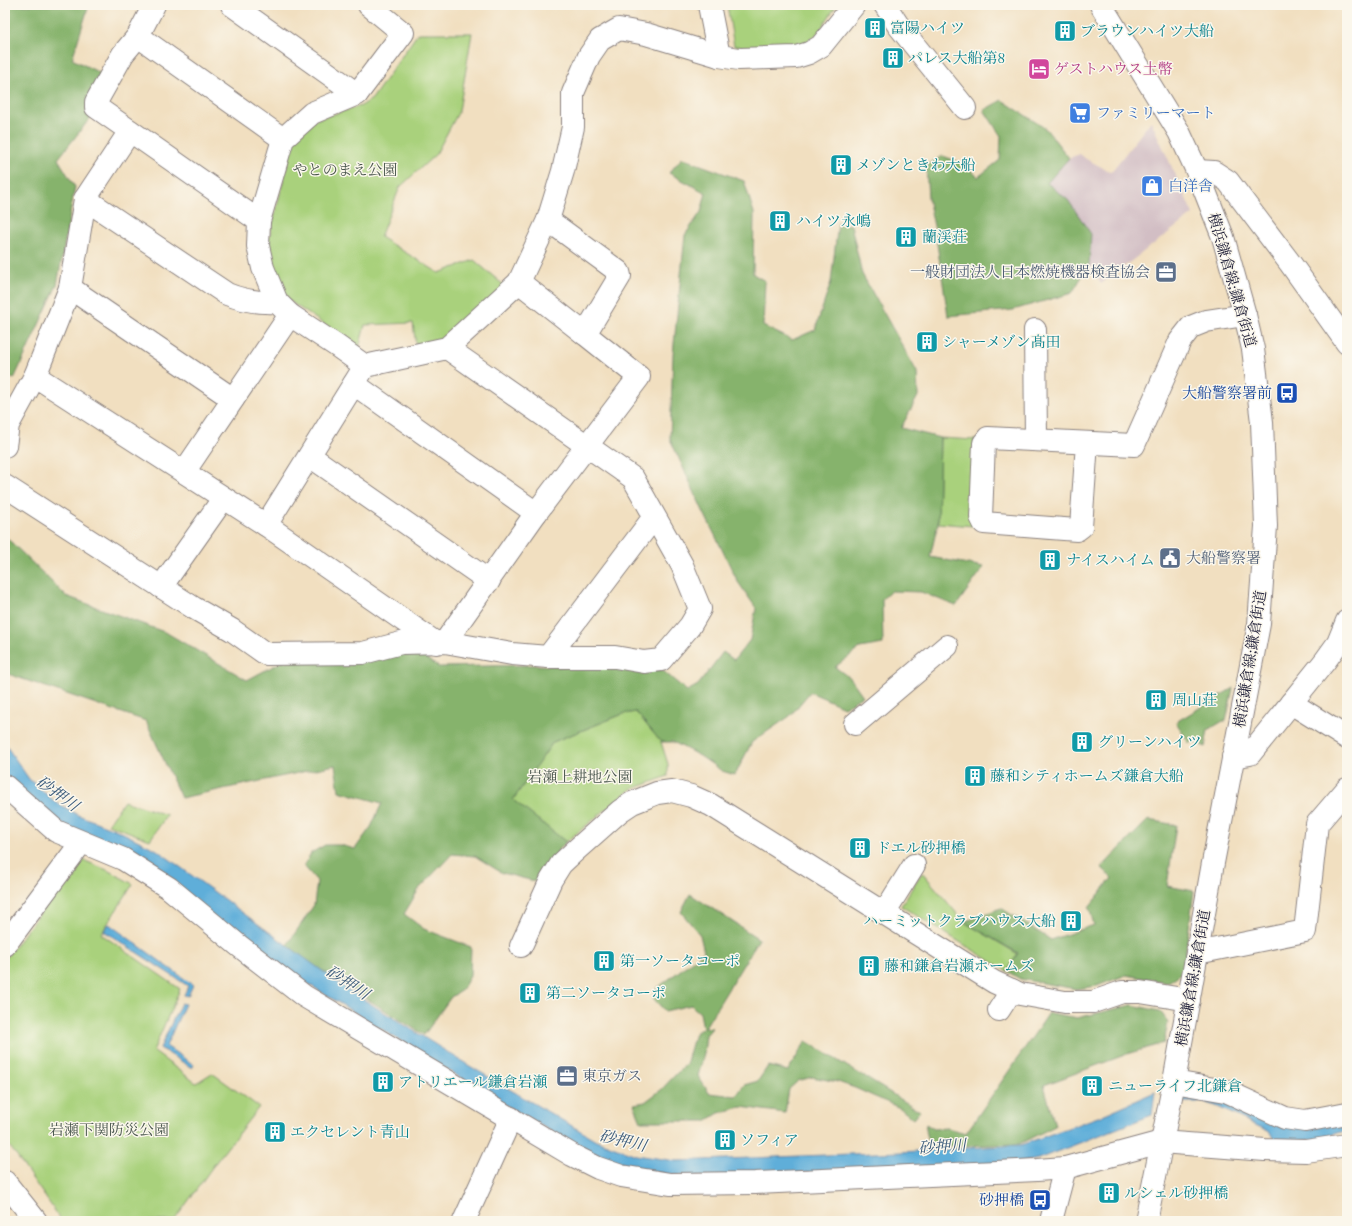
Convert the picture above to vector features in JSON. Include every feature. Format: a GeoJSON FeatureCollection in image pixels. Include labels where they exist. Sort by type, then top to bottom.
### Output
{"type":"FeatureCollection","features":[{"type":"Feature","properties":{"kind":"street"},"geometry":{"type":"LineString","coordinates":[[154,5],[138,36],[123,54],[96,102],[96,107],[259,221]]}},
{"type":"Feature","properties":{"kind":"street"},"geometry":{"type":"LineString","coordinates":[[232,5],[357,94]]}},
{"type":"Feature","properties":{"kind":"street"},"geometry":{"type":"LineString","coordinates":[[709,5],[719,56]]}},
{"type":"Feature","properties":{"kind":"street"},"geometry":{"type":"LineString","coordinates":[[266,525],[365,366],[447,348],[519,282],[548,220],[563,172],[573,127],[573,93],[589,56],[600,40],[619,29],[646,34],[719,56],[739,59],[796,57],[809,53],[821,46],[854,5]]}},
{"type":"Feature","properties":{"kind":"street"},"geometry":{"type":"LineString","coordinates":[[885,5],[898,26],[965,108]]}},
{"type":"Feature","properties":{"kind":"street","name":"横浜鎌倉線;鎌倉街道"},"geometry":{"type":"LineString","coordinates":[[1101,5],[1179,132],[1197,171],[1223,237],[1246,315],[1253,349],[1262,422],[1266,526],[1259,624],[1146,1221]]}},
{"type":"Feature","properties":{"kind":"street"},"geometry":{"type":"LineString","coordinates":[[284,308],[263,268],[258,246],[259,221],[283,139],[312,113],[357,94],[404,33],[376,7]]}},
{"type":"Feature","properties":{"kind":"street"},"geometry":{"type":"LineString","coordinates":[[138,36],[283,139]]}},
{"type":"Feature","properties":{"kind":"street"},"geometry":{"type":"LineString","coordinates":[[5,446],[8,425],[35,376],[70,288],[85,199],[130,131]]}},
{"type":"Feature","properties":{"kind":"street"},"geometry":{"type":"LineString","coordinates":[[1197,171],[1214,172],[1228,181],[1290,263],[1347,343]]}},
{"type":"Feature","properties":{"kind":"street"},"geometry":{"type":"LineString","coordinates":[[85,199],[227,294],[240,300],[284,308],[365,366]]}},
{"type":"Feature","properties":{"kind":"street"},"geometry":{"type":"LineString","coordinates":[[548,220],[619,272],[620,276],[585,334]]}},
{"type":"Feature","properties":{"kind":"street"},"geometry":{"type":"LineString","coordinates":[[441,643],[488,581],[536,513],[639,378],[519,282]]}},
{"type":"Feature","properties":{"kind":"street"},"geometry":{"type":"LineString","coordinates":[[70,288],[233,399]]}},
{"type":"Feature","properties":{"kind":"street"},"geometry":{"type":"LineString","coordinates":[[184,472],[233,399],[284,308]]}},
{"type":"Feature","properties":{"kind":"street"},"geometry":{"type":"LineString","coordinates":[[1087,443],[1082,527],[1077,530],[984,523],[981,517],[984,443],[988,438],[1134,445],[1180,341],[1192,327],[1206,321],[1246,315]]}},
{"type":"Feature","properties":{"kind":"street"},"geometry":{"type":"LineString","coordinates":[[1035,330],[1036,440]]}},
{"type":"Feature","properties":{"kind":"street"},"geometry":{"type":"LineString","coordinates":[[5,486],[194,608],[232,630],[266,654],[363,653],[401,643],[441,643],[512,654],[548,657],[615,657],[644,662],[661,660],[690,626],[700,609],[682,565],[633,478],[447,348]]}},
{"type":"Feature","properties":{"kind":"street"},"geometry":{"type":"LineString","coordinates":[[35,376],[184,472],[223,499],[266,525],[441,643]]}},
{"type":"Feature","properties":{"kind":"street"},"geometry":{"type":"LineString","coordinates":[[354,384],[536,513]]}},
{"type":"Feature","properties":{"kind":"street"},"geometry":{"type":"LineString","coordinates":[[310,456],[488,581]]}},
{"type":"Feature","properties":{"kind":"street"},"geometry":{"type":"LineString","coordinates":[[161,587],[223,499]]}},
{"type":"Feature","properties":{"kind":"street"},"geometry":{"type":"LineString","coordinates":[[548,657],[654,517]]}},
{"type":"Feature","properties":{"kind":"street"},"geometry":{"type":"LineString","coordinates":[[1233,757],[1250,754],[1338,643],[1347,621]]}},
{"type":"Feature","properties":{"kind":"street"},"geometry":{"type":"LineString","coordinates":[[855,724],[947,646]]}},
{"type":"Feature","properties":{"kind":"street"},"geometry":{"type":"LineString","coordinates":[[1291,703],[1347,738]]}},
{"type":"Feature","properties":{"kind":"street"},"geometry":{"type":"LineString","coordinates":[[5,786],[56,831],[81,843],[123,859],[169,888],[238,945],[304,996],[456,1082],[572,1155],[598,1168],[621,1176],[670,1184],[755,1183],[1065,1168],[1161,1142],[1265,1150],[1306,1151],[1345,1145],[1344,1115],[1305,1121],[1284,1118],[1226,1091],[1173,1084]]}},
{"type":"Feature","properties":{"kind":"street"},"geometry":{"type":"LineString","coordinates":[[1197,953],[1305,931],[1317,824],[1347,789]]}},
{"type":"Feature","properties":{"kind":"street"},"geometry":{"type":"LineString","coordinates":[[521,946],[551,880],[561,864],[620,811],[632,803],[657,793],[672,791],[691,796],[711,805],[994,982],[1020,994],[1065,1002],[1093,1002],[1122,992],[1140,992],[1189,1000]]}},
{"type":"Feature","properties":{"kind":"street"},"geometry":{"type":"LineString","coordinates":[[5,945],[81,843]]}},
{"type":"Feature","properties":{"kind":"street"},"geometry":{"type":"LineString","coordinates":[[884,913],[914,865]]}},
{"type":"Feature","properties":{"kind":"street"},"geometry":{"type":"LineString","coordinates":[[999,1010],[1012,990]]}},
{"type":"Feature","properties":{"kind":"street"},"geometry":{"type":"LineString","coordinates":[[464,1221],[511,1118]]}},
{"type":"Feature","properties":{"kind":"street"},"geometry":{"type":"LineString","coordinates":[[1051,1221],[1065,1168]]}},
{"type":"Feature","properties":{"kind":"street"},"geometry":{"type":"LineString","coordinates":[[5,1182],[36,1221]]}},
{"type":"Feature","properties":{"kind":"shaded area"},"geometry":{"type":"Polygon","coordinates":[[[1151,121],[1193,214],[1101,284],[1089,265],[1091,234],[1047,183],[1069,158],[1080,154],[1086,159],[1111,172],[1151,121]]]}},
{"type":"Feature","properties":{"kind":"green space"},"geometry":{"type":"Polygon","coordinates":[[[5,5],[89,5],[72,59],[100,73],[95,112],[58,159],[75,187],[57,285],[14,379],[5,376],[5,5]]]}},
{"type":"Feature","properties":{"kind":"green space"},"geometry":{"type":"Polygon","coordinates":[[[727,5],[837,5],[819,31],[806,43],[786,48],[764,48],[734,46],[727,5]]]}},
{"type":"Feature","properties":{"kind":"green space","name":"やとのまえ公園"},"geometry":{"type":"Polygon","coordinates":[[[418,33],[472,33],[459,111],[436,154],[400,187],[380,237],[439,273],[474,260],[506,287],[445,341],[416,347],[413,323],[365,325],[359,348],[288,300],[266,250],[293,142],[314,120],[361,106],[372,99],[418,33]]]}},
{"type":"Feature","properties":{"kind":"green space"},"geometry":{"type":"Polygon","coordinates":[[[1002,100],[1046,129],[1069,158],[1047,183],[1068,200],[1091,234],[1089,265],[1072,293],[1013,310],[948,316],[935,231],[928,198],[926,165],[943,156],[964,164],[978,177],[1000,160],[1001,136],[984,110],[1002,100]]]}},
{"type":"Feature","properties":{"kind":"green space"},"geometry":{"type":"Polygon","coordinates":[[[682,158],[744,181],[754,213],[753,274],[765,281],[763,326],[792,340],[815,330],[831,282],[838,223],[851,225],[862,274],[917,372],[918,396],[901,428],[940,438],[938,523],[930,557],[984,567],[956,606],[921,592],[891,591],[882,599],[883,644],[860,648],[835,667],[851,679],[863,696],[844,707],[810,692],[790,716],[752,742],[735,775],[722,771],[700,756],[673,742],[661,742],[636,712],[623,714],[553,742],[513,800],[566,842],[553,859],[544,879],[534,881],[502,873],[475,856],[452,854],[419,889],[404,914],[424,929],[471,947],[470,976],[462,990],[451,997],[424,1035],[312,964],[287,945],[314,905],[317,881],[304,866],[311,853],[325,845],[340,845],[355,849],[371,827],[382,803],[339,791],[335,765],[181,798],[146,721],[5,673],[5,536],[66,596],[167,633],[247,680],[281,662],[423,649],[428,660],[439,667],[533,665],[662,670],[687,691],[698,685],[723,652],[734,660],[750,640],[756,608],[738,582],[670,439],[673,354],[685,235],[701,212],[706,193],[669,173],[682,158]]]}},
{"type":"Feature","properties":{"kind":"green space"},"geometry":{"type":"Polygon","coordinates":[[[940,438],[975,440],[973,526],[938,523],[940,438]]]}},
{"type":"Feature","properties":{"kind":"green space"},"geometry":{"type":"Polygon","coordinates":[[[1233,688],[1226,721],[1223,721],[1208,730],[1205,747],[1194,741],[1189,743],[1176,722],[1233,688]]]}},
{"type":"Feature","properties":{"kind":"green space","name":"岩瀬上耕地公園"},"geometry":{"type":"Polygon","coordinates":[[[636,712],[661,742],[668,764],[668,776],[630,790],[566,842],[513,800],[553,742],[623,714],[636,712]]]}},
{"type":"Feature","properties":{"kind":"green space"},"geometry":{"type":"Polygon","coordinates":[[[124,801],[167,815],[150,840],[108,824],[124,801]]]}},
{"type":"Feature","properties":{"kind":"green space"},"geometry":{"type":"Polygon","coordinates":[[[1148,820],[1176,825],[1167,886],[1194,891],[1183,972],[1167,983],[1126,975],[1097,986],[1076,989],[1020,979],[1007,971],[1018,953],[964,922],[1001,908],[1051,940],[1094,925],[1089,907],[1112,878],[1101,868],[1148,820]]]}},
{"type":"Feature","properties":{"kind":"green space","name":"岩瀬下関防災公園"},"geometry":{"type":"Polygon","coordinates":[[[83,860],[107,870],[133,884],[101,934],[180,989],[153,1051],[196,1083],[212,1073],[259,1107],[216,1162],[174,1221],[62,1221],[11,1148],[5,1144],[5,959],[83,860]]]}},
{"type":"Feature","properties":{"kind":"green space"},"geometry":{"type":"Polygon","coordinates":[[[922,872],[964,922],[1018,954],[1007,971],[901,906],[922,872]]]}},
{"type":"Feature","properties":{"kind":"green space"},"geometry":{"type":"Polygon","coordinates":[[[690,894],[759,939],[705,1027],[712,1028],[706,1035],[704,1054],[698,1076],[709,1093],[736,1096],[744,1085],[758,1081],[768,1066],[788,1071],[806,1041],[920,1111],[913,1119],[900,1108],[855,1088],[838,1082],[812,1077],[798,1081],[789,1089],[785,1113],[741,1107],[719,1113],[706,1121],[641,1121],[634,1104],[645,1102],[661,1090],[686,1065],[695,1033],[703,1028],[700,1013],[691,1005],[665,1011],[653,998],[656,989],[704,952],[700,935],[681,912],[690,894]]]}},
{"type":"Feature","properties":{"kind":"green space"},"geometry":{"type":"Polygon","coordinates":[[[1132,1005],[1160,1011],[1168,1022],[1164,1043],[1130,1053],[1044,1085],[1055,1126],[1019,1144],[929,1147],[925,1130],[926,1124],[934,1129],[947,1128],[966,1133],[1049,1013],[1077,1018],[1132,1005]]]}},
{"type":"Feature","properties":{"kind":"water","name":"砂押川"},"geometry":{"type":"Polygon","coordinates":[[[5,744],[29,779],[54,801],[78,815],[119,831],[157,850],[347,989],[468,1065],[596,1140],[636,1155],[676,1161],[901,1152],[1021,1145],[1098,1117],[1155,1092],[1152,1115],[1038,1159],[1009,1165],[690,1177],[638,1170],[589,1153],[500,1102],[305,982],[244,938],[71,830],[17,790],[5,773],[5,744]]]}},
{"type":"Feature","properties":{"kind":"water"},"geometry":{"type":"Polygon","coordinates":[[[109,924],[193,985],[188,996],[184,995],[188,986],[104,931],[109,924]]]}},
{"type":"Feature","properties":{"kind":"water"},"geometry":{"type":"Polygon","coordinates":[[[181,1003],[185,1004],[166,1046],[194,1065],[192,1068],[160,1048],[181,1003]]]}},
{"type":"Feature","properties":{"kind":"water"},"geometry":{"type":"Polygon","coordinates":[[[1184,1089],[1216,1095],[1281,1122],[1347,1117],[1347,1130],[1311,1140],[1274,1140],[1270,1132],[1216,1106],[1203,1102],[1182,1102],[1184,1089]]]}},
{"type":"Feature","properties":{"kind":"place","name":"富陽ハイツ"},"geometry":{"type":"Point","coordinates":[875,28]}},
{"type":"Feature","properties":{"kind":"place","name":"ブラウンハイツ大船"},"geometry":{"type":"Point","coordinates":[1065,31]}},
{"type":"Feature","properties":{"kind":"place","name":"パレス大船第8"},"geometry":{"type":"Point","coordinates":[893,58]}},
{"type":"Feature","properties":{"kind":"place","name":"ゲストハウス土幣"},"geometry":{"type":"Point","coordinates":[1039,69]}},
{"type":"Feature","properties":{"kind":"place","name":"ファミリーマート"},"geometry":{"type":"Point","coordinates":[1080,113]}},
{"type":"Feature","properties":{"kind":"place","name":"メゾンときわ大船"},"geometry":{"type":"Point","coordinates":[841,165]}},
{"type":"Feature","properties":{"kind":"place","name":"白洋舎"},"geometry":{"type":"Point","coordinates":[1152,186]}},
{"type":"Feature","properties":{"kind":"place","name":"ハイツ永嶋"},"geometry":{"type":"Point","coordinates":[780,221]}},
{"type":"Feature","properties":{"kind":"place","name":"蘭渓荘"},"geometry":{"type":"Point","coordinates":[906,237]}},
{"type":"Feature","properties":{"kind":"place","name":"一般財団法人日本燃焼機器検査協会"},"geometry":{"type":"Point","coordinates":[1166,272]}},
{"type":"Feature","properties":{"kind":"place","name":"シャーメゾン髙田"},"geometry":{"type":"Point","coordinates":[927,342]}},
{"type":"Feature","properties":{"kind":"place","name":"大船警察署前"},"geometry":{"type":"Point","coordinates":[1287,393]}},
{"type":"Feature","properties":{"kind":"place","name":"大船警察署"},"geometry":{"type":"Point","coordinates":[1170,558]}},
{"type":"Feature","properties":{"kind":"place","name":"ナイスハイム"},"geometry":{"type":"Point","coordinates":[1050,560]}},
{"type":"Feature","properties":{"kind":"place","name":"周山荘"},"geometry":{"type":"Point","coordinates":[1156,700]}},
{"type":"Feature","properties":{"kind":"place","name":"グリーンハイツ"},"geometry":{"type":"Point","coordinates":[1082,742]}},
{"type":"Feature","properties":{"kind":"place","name":"藤和シティホームズ鎌倉大船"},"geometry":{"type":"Point","coordinates":[975,776]}},
{"type":"Feature","properties":{"kind":"place","name":"ドエル砂押橋"},"geometry":{"type":"Point","coordinates":[860,848]}},
{"type":"Feature","properties":{"kind":"place","name":"ハーミットクラブハウス大船"},"geometry":{"type":"Point","coordinates":[1071,921]}},
{"type":"Feature","properties":{"kind":"place","name":"第一ソータコーポ"},"geometry":{"type":"Point","coordinates":[604,961]}},
{"type":"Feature","properties":{"kind":"place","name":"藤和鎌倉岩瀬ホームズ"},"geometry":{"type":"Point","coordinates":[869,966]}},
{"type":"Feature","properties":{"kind":"place","name":"第二ソータコーポ"},"geometry":{"type":"Point","coordinates":[530,993]}},
{"type":"Feature","properties":{"kind":"place","name":"東京ガス"},"geometry":{"type":"Point","coordinates":[567,1076]}},
{"type":"Feature","properties":{"kind":"place","name":"アトリエール鎌倉岩瀬"},"geometry":{"type":"Point","coordinates":[383,1082]}},
{"type":"Feature","properties":{"kind":"place","name":"ニューライフ北鎌倉"},"geometry":{"type":"Point","coordinates":[1092,1086]}},
{"type":"Feature","properties":{"kind":"place","name":"エクセレント青山"},"geometry":{"type":"Point","coordinates":[275,1132]}},
{"type":"Feature","properties":{"kind":"place","name":"ソフィア"},"geometry":{"type":"Point","coordinates":[725,1140]}},
{"type":"Feature","properties":{"kind":"place","name":"ルシェル砂押橋"},"geometry":{"type":"Point","coordinates":[1109,1193]}},
{"type":"Feature","properties":{"kind":"place","name":"砂押橋"},"geometry":{"type":"Point","coordinates":[1040,1200]}}]}
